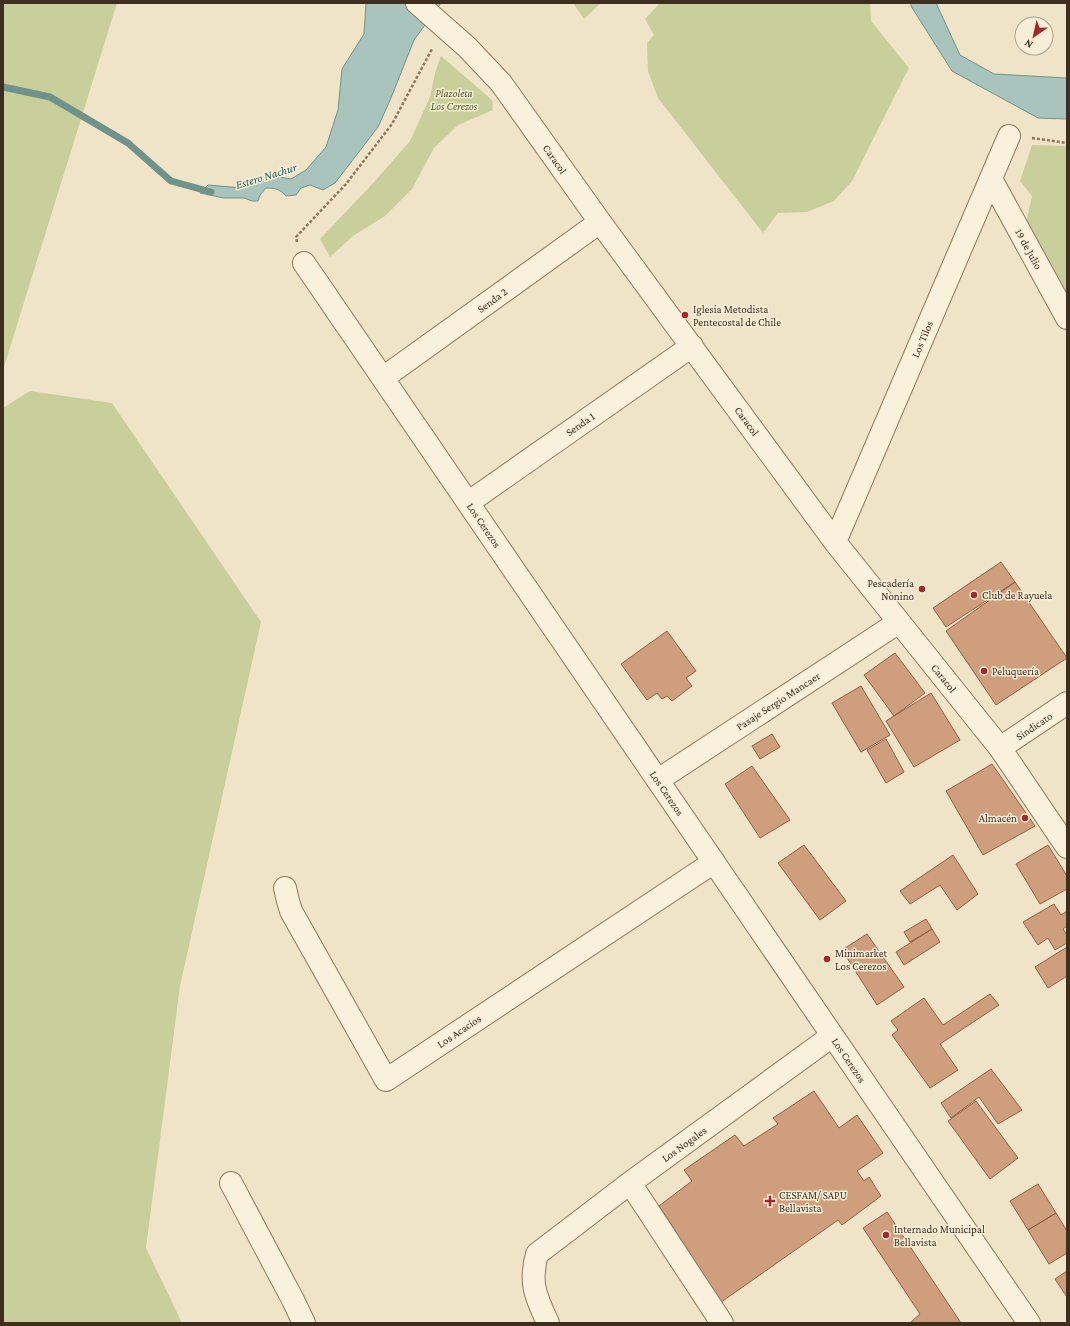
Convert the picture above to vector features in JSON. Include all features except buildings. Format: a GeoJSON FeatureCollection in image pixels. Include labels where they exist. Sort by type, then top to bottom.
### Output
{"type":"FeatureCollection","features":[{"type":"Feature","properties":{"kind":"street","name":"Caracol"},"geometry":{"type":"LineString","coordinates":[[417,3],[467,47],[501,83],[600,222],[835,542],[1000,748],[1067,846]]}},
{"type":"Feature","properties":{"kind":"street","name":"Los Tilos"},"geometry":{"type":"LineString","coordinates":[[835,542],[1009,136]]}},
{"type":"Feature","properties":{"kind":"street","name":"19 de Julio"},"geometry":{"type":"LineString","coordinates":[[991,179],[1067,318]]}},
{"type":"Feature","properties":{"kind":"street","name":"Senda 2"},"geometry":{"type":"LineString","coordinates":[[383,378],[600,222]]}},
{"type":"Feature","properties":{"kind":"street","name":"Los Cerezos"},"geometry":{"type":"LineString","coordinates":[[304,263],[1030,1323]]}},
{"type":"Feature","properties":{"kind":"street","name":"Senda 1"},"geometry":{"type":"LineString","coordinates":[[469,502],[692,346]]}},
{"type":"Feature","properties":{"kind":"street","name":"Pasaje Sergio Mancaer"},"geometry":{"type":"LineString","coordinates":[[658,780],[899,622]]}},
{"type":"Feature","properties":{"kind":"street","name":"Sindicato"},"geometry":{"type":"LineString","coordinates":[[1000,748],[1067,703]]}},
{"type":"Feature","properties":{"kind":"street","name":"Los Acacios"},"geometry":{"type":"LineString","coordinates":[[285,888],[292,911],[386,1080],[714,862]]}},
{"type":"Feature","properties":{"kind":"street","name":"Los Nogales"},"geometry":{"type":"LineString","coordinates":[[548,1323],[536,1296],[533,1282],[533,1269],[537,1254],[630,1183],[832,1036]]}},
{"type":"Feature","properties":{"kind":"street"},"geometry":{"type":"LineString","coordinates":[[231,1182],[304,1323]]}},
{"type":"Feature","properties":{"kind":"street"},"geometry":{"type":"LineString","coordinates":[[630,1183],[722,1323]]}},
{"type":"Feature","properties":{"kind":"path"},"geometry":{"type":"LineString","coordinates":[[304,263],[296,237],[346,184],[392,124],[444,27]]}},
{"type":"Feature","properties":{"kind":"path"},"geometry":{"type":"LineString","coordinates":[[1009,136],[1067,143]]}},
{"type":"Feature","properties":{"kind":"green space"},"geometry":{"type":"Polygon","coordinates":[[[3,3],[117,3],[3,370],[3,3]]]}},
{"type":"Feature","properties":{"kind":"green space"},"geometry":{"type":"Polygon","coordinates":[[[573,3],[601,3],[584,19],[573,3]]]}},
{"type":"Feature","properties":{"kind":"green space"},"geometry":{"type":"Polygon","coordinates":[[[660,3],[870,3],[871,21],[909,68],[852,181],[834,201],[807,212],[778,213],[763,233],[658,98],[648,71],[647,43],[654,35],[645,19],[660,3]]]}},
{"type":"Feature","properties":{"kind":"green space","name":"Plazoleta Los Cerezos"},"geometry":{"type":"Polygon","coordinates":[[[441,56],[492,100],[493,110],[458,125],[434,148],[412,189],[385,216],[353,236],[330,257],[320,239],[375,181],[410,141],[430,97],[435,73],[441,56]]]}},
{"type":"Feature","properties":{"kind":"green space"},"geometry":{"type":"Polygon","coordinates":[[[1032,145],[1067,146],[1067,297],[1026,222],[1032,196],[1020,181],[1032,145]]]}},
{"type":"Feature","properties":{"kind":"green space"},"geometry":{"type":"Polygon","coordinates":[[[30,391],[112,403],[261,622],[180,986],[146,1248],[182,1323],[3,1323],[3,408],[30,391]]]}},
{"type":"Feature","properties":{"kind":"water"},"geometry":{"type":"Polygon","coordinates":[[[366,3],[441,3],[414,40],[378,127],[335,183],[323,190],[310,185],[301,188],[296,195],[286,196],[277,189],[266,188],[260,195],[258,201],[252,201],[244,198],[224,198],[200,193],[208,185],[242,188],[259,180],[279,177],[291,179],[306,170],[326,147],[338,110],[342,69],[364,34],[366,3]]]}},
{"type":"Feature","properties":{"kind":"water"},"geometry":{"type":"Polygon","coordinates":[[[911,3],[936,3],[960,55],[994,74],[1067,78],[1067,119],[1038,118],[952,71],[911,6],[911,3]]]}},
{"type":"Feature","properties":{"kind":"waterway","name":"Estero Nachur"},"geometry":{"type":"LineString","coordinates":[[3,87],[50,97],[128,143],[171,181],[211,192]]}},
{"type":"Feature","properties":{"kind":"place","name":"Iglesia Metodista Pentecostal de Chile"},"geometry":{"type":"Point","coordinates":[685,315]}},
{"type":"Feature","properties":{"kind":"place","name":"Pescadería Nonino"},"geometry":{"type":"Point","coordinates":[922,589]}},
{"type":"Feature","properties":{"kind":"place","name":"Club de Rayuela"},"geometry":{"type":"Point","coordinates":[974,595]}},
{"type":"Feature","properties":{"kind":"place","name":"Peluquería"},"geometry":{"type":"Point","coordinates":[984,671]}},
{"type":"Feature","properties":{"kind":"place","name":"Almacén"},"geometry":{"type":"Point","coordinates":[1025,818]}},
{"type":"Feature","properties":{"kind":"place","name":"Minimarket Los Cerezos"},"geometry":{"type":"Point","coordinates":[827,959]}},
{"type":"Feature","properties":{"kind":"place","name":"CESFAM/ SAPU Bellavista"},"geometry":{"type":"Point","coordinates":[770,1201]}},
{"type":"Feature","properties":{"kind":"place","name":"Internado Municipal Bellavista"},"geometry":{"type":"Point","coordinates":[886,1235]}}]}
